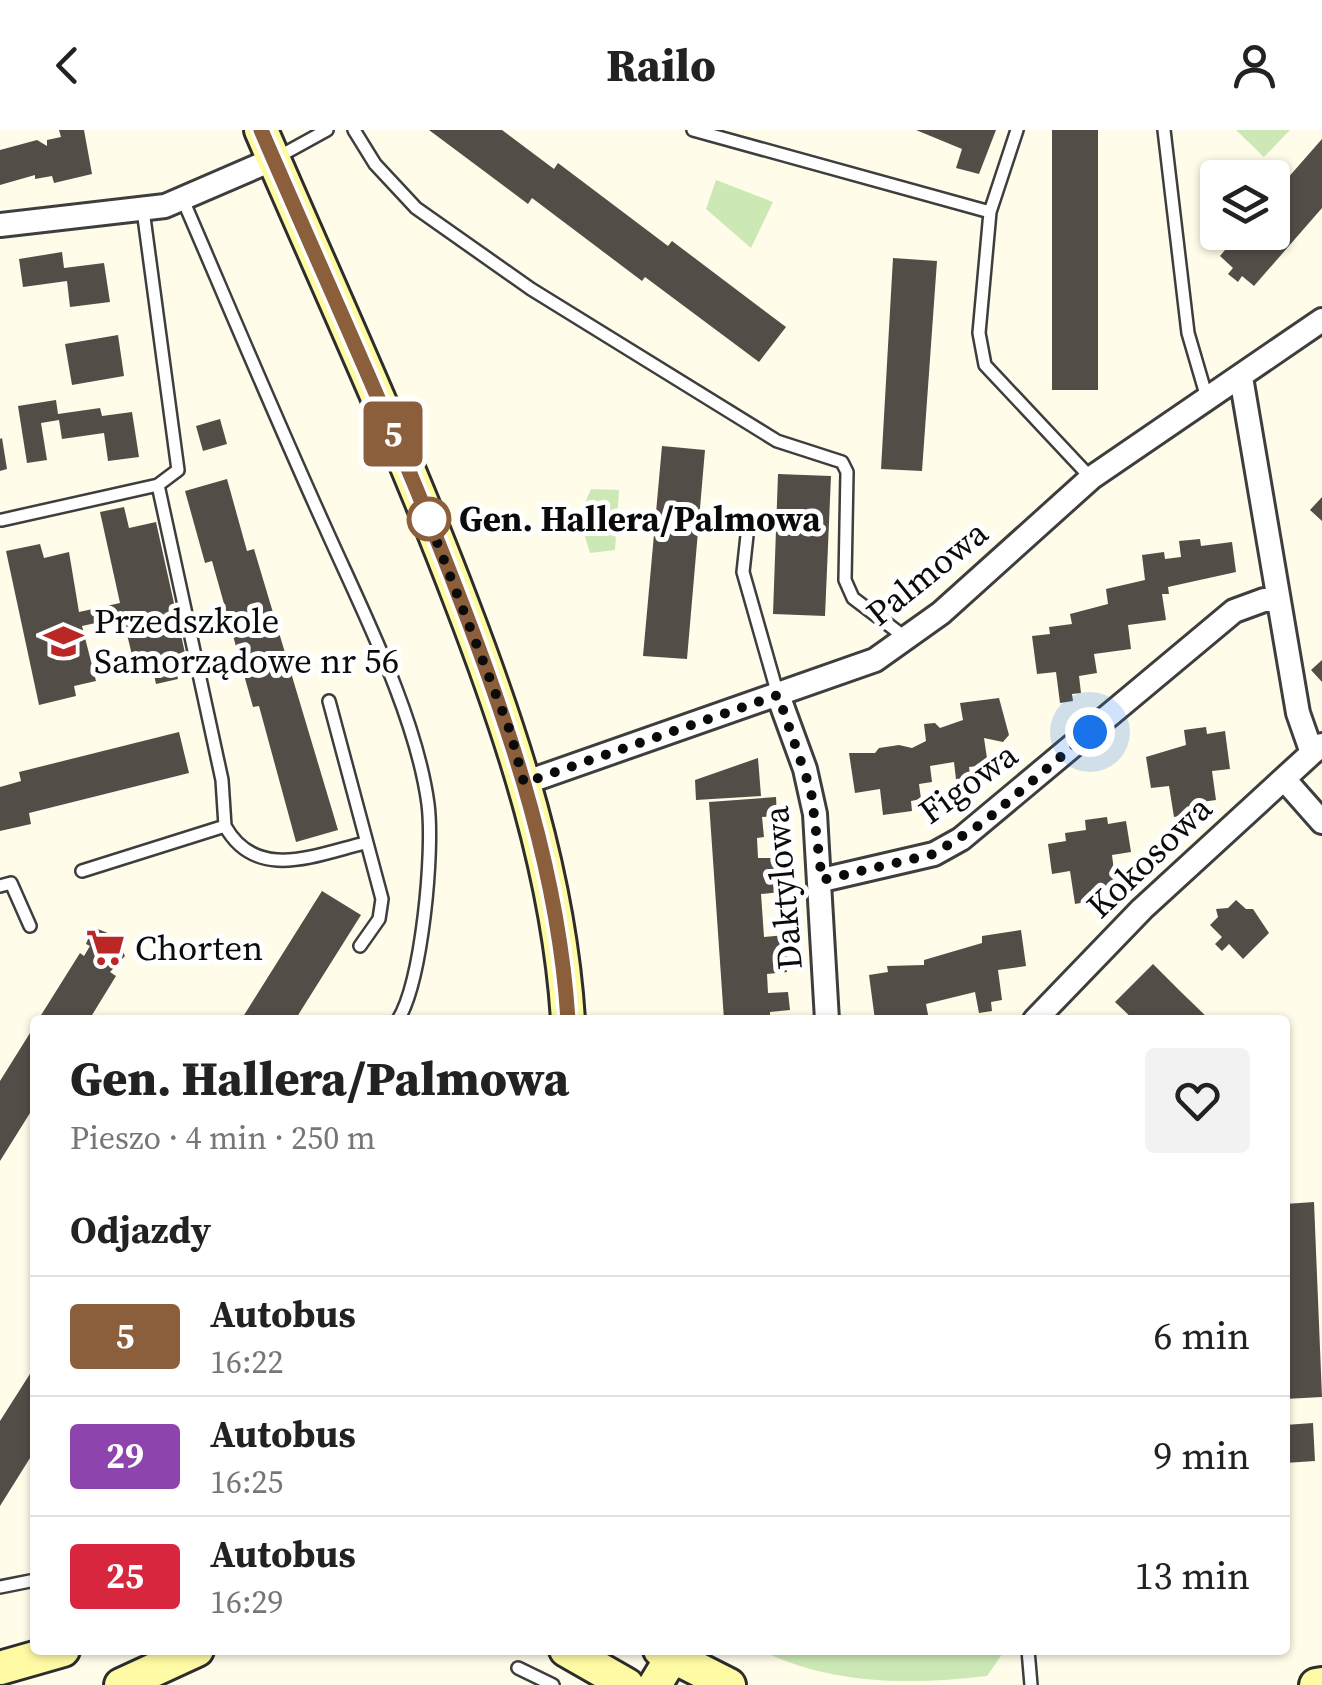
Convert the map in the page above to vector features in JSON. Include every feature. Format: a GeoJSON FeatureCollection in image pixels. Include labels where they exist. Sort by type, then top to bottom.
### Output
{"type":"FeatureCollection","features":[{"type":"Feature","properties":{"kind":"main road"},"geometry":{"type":"LineString","coordinates":[[268,144],[438,542],[510,731],[551,897],[567,1015]]}},
{"type":"Feature","properties":{"kind":"main road"},"geometry":{"type":"LineString","coordinates":[[0,1668],[46,1655]]}},
{"type":"Feature","properties":{"kind":"main road"},"geometry":{"type":"LineString","coordinates":[[121,1685],[187,1655]]}},
{"type":"Feature","properties":{"kind":"main road"},"geometry":{"type":"LineString","coordinates":[[575,1655],[628,1685]]}},
{"type":"Feature","properties":{"kind":"main road"},"geometry":{"type":"LineString","coordinates":[[655,1685],[665,1655]]}},
{"type":"Feature","properties":{"kind":"main road"},"geometry":{"type":"LineString","coordinates":[[670,1655],[729,1685]]}},
{"type":"Feature","properties":{"kind":"street"},"geometry":{"type":"LineString","coordinates":[[0,225],[144,210],[183,200],[268,144]]}},
{"type":"Feature","properties":{"kind":"street","name":"Palmowa"},"geometry":{"type":"LineString","coordinates":[[524,783],[874,660],[941,613],[1092,478],[1322,320]]}},
{"type":"Feature","properties":{"kind":"street"},"geometry":{"type":"LineString","coordinates":[[1240,377],[1298,712],[1317,749]]}},
{"type":"Feature","properties":{"kind":"street","name":"Figowa"},"geometry":{"type":"LineString","coordinates":[[822,880],[934,854],[960,839],[1234,611],[1264,600],[1278,600]]}},
{"type":"Feature","properties":{"kind":"street","name":"Daktylowa"},"geometry":{"type":"LineString","coordinates":[[778,695],[811,791],[822,880],[827,1015]]}},
{"type":"Feature","properties":{"kind":"street","name":"Kokosowa"},"geometry":{"type":"LineString","coordinates":[[1043,1015],[1153,899],[1317,749]]}},
{"type":"Feature","properties":{"kind":"street"},"geometry":{"type":"LineString","coordinates":[[1284,779],[1322,822]]}},
{"type":"Feature","properties":{"kind":"lane"},"geometry":{"type":"LineString","coordinates":[[268,144],[327,130]]}},
{"type":"Feature","properties":{"kind":"lane"},"geometry":{"type":"LineString","coordinates":[[354,130],[375,164],[416,208],[532,289],[777,441],[842,462],[847,472],[845,580],[852,598],[906,638]]}},
{"type":"Feature","properties":{"kind":"lane"},"geometry":{"type":"LineString","coordinates":[[693,130],[990,212]]}},
{"type":"Feature","properties":{"kind":"lane"},"geometry":{"type":"LineString","coordinates":[[1017,130],[990,212],[979,333],[985,365],[1092,478]]}},
{"type":"Feature","properties":{"kind":"lane"},"geometry":{"type":"LineString","coordinates":[[1164,130],[1188,333],[1206,398]]}},
{"type":"Feature","properties":{"kind":"lane"},"geometry":{"type":"LineString","coordinates":[[183,200],[378,648],[420,772],[428,804],[428,872],[410,1000],[401,1015]]}},
{"type":"Feature","properties":{"kind":"lane"},"geometry":{"type":"LineString","coordinates":[[2,520],[158,486],[178,470],[144,210]]}},
{"type":"Feature","properties":{"kind":"lane"},"geometry":{"type":"LineString","coordinates":[[158,486],[222,780],[225,826],[246,852],[272,862],[365,844]]}},
{"type":"Feature","properties":{"kind":"lane"},"geometry":{"type":"LineString","coordinates":[[749,517],[743,572],[778,695]]}},
{"type":"Feature","properties":{"kind":"lane"},"geometry":{"type":"LineString","coordinates":[[329,701],[382,910],[360,946]]}},
{"type":"Feature","properties":{"kind":"lane"},"geometry":{"type":"LineString","coordinates":[[82,871],[225,826]]}},
{"type":"Feature","properties":{"kind":"lane"},"geometry":{"type":"LineString","coordinates":[[0,886],[11,883],[30,926]]}},
{"type":"Feature","properties":{"kind":"lane"},"geometry":{"type":"LineString","coordinates":[[0,1588],[30,1581]]}},
{"type":"Feature","properties":{"kind":"lane"},"geometry":{"type":"LineString","coordinates":[[1028,1655],[1030,1685]]}},
{"type":"Feature","properties":{"kind":"lane"},"geometry":{"type":"LineString","coordinates":[[518,1668],[553,1685]]}},
{"type":"Feature","properties":{"kind":"green space"},"geometry":{"type":"Polygon","coordinates":[[[1236,130],[1290,130],[1264,157],[1236,130]]]}},
{"type":"Feature","properties":{"kind":"green space"},"geometry":{"type":"Polygon","coordinates":[[[716,180],[773,202],[751,248],[706,209],[716,180]]]}},
{"type":"Feature","properties":{"kind":"green space"},"geometry":{"type":"Polygon","coordinates":[[[591,489],[619,490],[615,550],[590,553],[579,517],[591,489]]]}},
{"type":"Feature","properties":{"kind":"green space"},"geometry":{"type":"Polygon","coordinates":[[[771,1655],[1002,1655],[987,1676],[929,1681],[871,1680],[771,1655]]]}},
{"type":"Feature","properties":{"kind":"building"},"geometry":{"type":"Polygon","coordinates":[[[59,130],[84,130],[92,174],[54,183],[52,176],[35,179],[35,175],[0,185],[0,150],[37,140],[47,146],[47,140],[61,137],[59,130]]]}},
{"type":"Feature","properties":{"kind":"building"},"geometry":{"type":"Polygon","coordinates":[[[429,130],[502,130],[554,169],[558,163],[668,246],[672,241],[786,327],[759,362],[645,277],[642,281],[532,198],[528,204],[429,130]]]}},
{"type":"Feature","properties":{"kind":"building"},"geometry":{"type":"Polygon","coordinates":[[[916,130],[996,130],[979,174],[956,168],[962,149],[916,130]]]}},
{"type":"Feature","properties":{"kind":"building"},"geometry":{"type":"Polygon","coordinates":[[[1052,130],[1098,130],[1098,390],[1052,390],[1052,130]]]}},
{"type":"Feature","properties":{"kind":"building"},"geometry":{"type":"Polygon","coordinates":[[[1322,139],[1322,208],[1290,245],[1290,175],[1322,139]]]}},
{"type":"Feature","properties":{"kind":"building"},"geometry":{"type":"Polygon","coordinates":[[[1225,250],[1285,250],[1254,286],[1242,276],[1238,282],[1228,274],[1233,268],[1220,256],[1225,250]]]}},
{"type":"Feature","properties":{"kind":"building"},"geometry":{"type":"Polygon","coordinates":[[[62,252],[64,268],[104,263],[110,302],[70,307],[67,281],[23,287],[19,259],[62,252]]]}},
{"type":"Feature","properties":{"kind":"building"},"geometry":{"type":"Polygon","coordinates":[[[893,258],[937,261],[922,471],[881,469],[893,258]]]}},
{"type":"Feature","properties":{"kind":"building"},"geometry":{"type":"Polygon","coordinates":[[[118,335],[124,376],[72,385],[65,344],[118,335]]]}},
{"type":"Feature","properties":{"kind":"building"},"geometry":{"type":"Polygon","coordinates":[[[56,400],[58,414],[100,408],[102,416],[132,412],[139,457],[108,461],[104,433],[62,439],[59,420],[41,423],[47,460],[27,463],[18,406],[56,400]]]}},
{"type":"Feature","properties":{"kind":"building"},"geometry":{"type":"Polygon","coordinates":[[[220,419],[227,444],[203,451],[196,426],[220,419]]]}},
{"type":"Feature","properties":{"kind":"building"},"geometry":{"type":"Polygon","coordinates":[[[0,439],[7,469],[0,471],[0,439]]]}},
{"type":"Feature","properties":{"kind":"building"},"geometry":{"type":"Polygon","coordinates":[[[662,446],[705,450],[687,659],[643,656],[662,446]]]}},
{"type":"Feature","properties":{"kind":"building"},"geometry":{"type":"Polygon","coordinates":[[[778,474],[831,476],[825,616],[773,614],[778,474]]]}},
{"type":"Feature","properties":{"kind":"building"},"geometry":{"type":"Polygon","coordinates":[[[227,479],[247,551],[254,549],[338,830],[296,842],[259,706],[253,707],[212,561],[205,563],[185,491],[227,479]]]}},
{"type":"Feature","properties":{"kind":"building"},"geometry":{"type":"Polygon","coordinates":[[[1322,497],[1322,521],[1310,510],[1322,497]]]}},
{"type":"Feature","properties":{"kind":"building"},"geometry":{"type":"Polygon","coordinates":[[[124,507],[129,528],[156,522],[185,653],[172,656],[178,679],[156,684],[151,661],[134,664],[123,617],[82,626],[96,681],[74,686],[76,696],[39,705],[6,551],[40,544],[44,558],[69,552],[79,612],[120,603],[100,512],[124,507]]]}},
{"type":"Feature","properties":{"kind":"building"},"geometry":{"type":"Polygon","coordinates":[[[1200,539],[1201,546],[1232,542],[1236,572],[1168,587],[1169,594],[1162,594],[1166,620],[1128,625],[1131,649],[1094,654],[1097,673],[1079,676],[1081,693],[1072,694],[1073,701],[1060,703],[1056,672],[1037,674],[1032,636],[1050,634],[1049,627],[1072,624],[1070,614],[1108,604],[1106,589],[1145,580],[1142,555],[1164,552],[1165,559],[1181,557],[1179,541],[1200,539]]]}},
{"type":"Feature","properties":{"kind":"building"},"geometry":{"type":"Polygon","coordinates":[[[1322,660],[1322,682],[1311,670],[1322,660]]]}},
{"type":"Feature","properties":{"kind":"building"},"geometry":{"type":"Polygon","coordinates":[[[999,698],[1009,735],[1003,742],[984,738],[988,765],[969,767],[972,786],[957,788],[954,762],[930,766],[932,782],[919,784],[921,799],[911,801],[912,811],[883,815],[880,789],[855,793],[849,753],[875,753],[879,748],[899,745],[912,748],[926,741],[924,724],[935,723],[940,728],[963,720],[960,703],[999,698]]]}},
{"type":"Feature","properties":{"kind":"building"},"geometry":{"type":"Polygon","coordinates":[[[1206,727],[1207,734],[1225,731],[1230,769],[1212,771],[1216,800],[1194,803],[1196,813],[1174,817],[1169,786],[1151,788],[1146,757],[1186,745],[1184,730],[1206,727]]]}},
{"type":"Feature","properties":{"kind":"building"},"geometry":{"type":"Polygon","coordinates":[[[179,732],[189,773],[29,813],[31,824],[0,831],[0,787],[21,781],[19,772],[179,732]]]}},
{"type":"Feature","properties":{"kind":"building"},"geometry":{"type":"Polygon","coordinates":[[[758,758],[761,796],[696,800],[695,780],[758,758]]]}},
{"type":"Feature","properties":{"kind":"building"},"geometry":{"type":"Polygon","coordinates":[[[776,797],[777,816],[762,817],[764,837],[757,838],[758,858],[779,858],[781,892],[761,894],[764,937],[786,935],[787,972],[767,974],[768,993],[788,992],[790,1010],[770,1015],[724,1015],[709,802],[776,797]]]}},
{"type":"Feature","properties":{"kind":"building"},"geometry":{"type":"Polygon","coordinates":[[[1107,817],[1108,824],[1126,821],[1131,852],[1112,855],[1116,887],[1095,890],[1097,900],[1075,904],[1070,871],[1052,874],[1048,844],[1066,841],[1065,833],[1086,830],[1085,820],[1107,817]]]}},
{"type":"Feature","properties":{"kind":"building"},"geometry":{"type":"Polygon","coordinates":[[[322,891],[361,915],[298,1015],[244,1015],[322,891]]]}},
{"type":"Feature","properties":{"kind":"building"},"geometry":{"type":"Polygon","coordinates":[[[1236,900],[1246,909],[1253,909],[1269,933],[1243,959],[1229,944],[1222,951],[1215,944],[1222,937],[1210,925],[1218,917],[1216,909],[1228,908],[1236,900]]]}},
{"type":"Feature","properties":{"kind":"building"},"geometry":{"type":"Polygon","coordinates":[[[93,927],[115,936],[125,956],[110,972],[116,976],[92,1015],[41,1015],[80,953],[84,956],[90,946],[86,944],[93,927]]]}},
{"type":"Feature","properties":{"kind":"building"},"geometry":{"type":"Polygon","coordinates":[[[1021,930],[1026,966],[998,970],[1002,1000],[991,1002],[992,1011],[979,1013],[975,992],[926,1004],[928,1015],[874,1015],[869,975],[888,972],[887,966],[924,965],[924,960],[982,943],[982,936],[1021,930]]]}},
{"type":"Feature","properties":{"kind":"building"},"geometry":{"type":"Polygon","coordinates":[[[1153,964],[1205,1015],[1129,1015],[1115,1002],[1153,964]]]}},
{"type":"Feature","properties":{"kind":"building"},"geometry":{"type":"Polygon","coordinates":[[[30,1033],[30,1113],[0,1161],[0,1081],[30,1033]]]}},
{"type":"Feature","properties":{"kind":"building"},"geometry":{"type":"Polygon","coordinates":[[[1314,1202],[1322,1397],[1290,1399],[1290,1204],[1314,1202]]]}},
{"type":"Feature","properties":{"kind":"building"},"geometry":{"type":"Polygon","coordinates":[[[30,1374],[30,1458],[0,1506],[0,1421],[30,1374]]]}},
{"type":"Feature","properties":{"kind":"building"},"geometry":{"type":"Polygon","coordinates":[[[1313,1423],[1315,1461],[1290,1463],[1290,1425],[1313,1423]]]}},
{"type":"Feature","properties":{"kind":"bus line","name":"5"},"geometry":{"type":"LineString","coordinates":[[261,130],[438,542],[510,731],[551,897],[567,1015]]}},
{"type":"Feature","properties":{"kind":"place","name":"Gen. Hallera/Palmowa"},"geometry":{"type":"Point","coordinates":[429,519]}},
{"type":"Feature","properties":{"kind":"place","name":"Przedszkole Samorządowe nr 56"},"geometry":{"type":"Point","coordinates":[64,641]}},
{"type":"Feature","properties":{"kind":"place","name":"Chorten"},"geometry":{"type":"Point","coordinates":[105,948]}},
{"type":"Feature","properties":{"kind":"route"},"geometry":{"type":"LineString","coordinates":[[429,519],[423,506],[510,731],[524,783],[778,695],[806,769],[822,880],[934,854],[984,822],[1090,732]]}}]}
